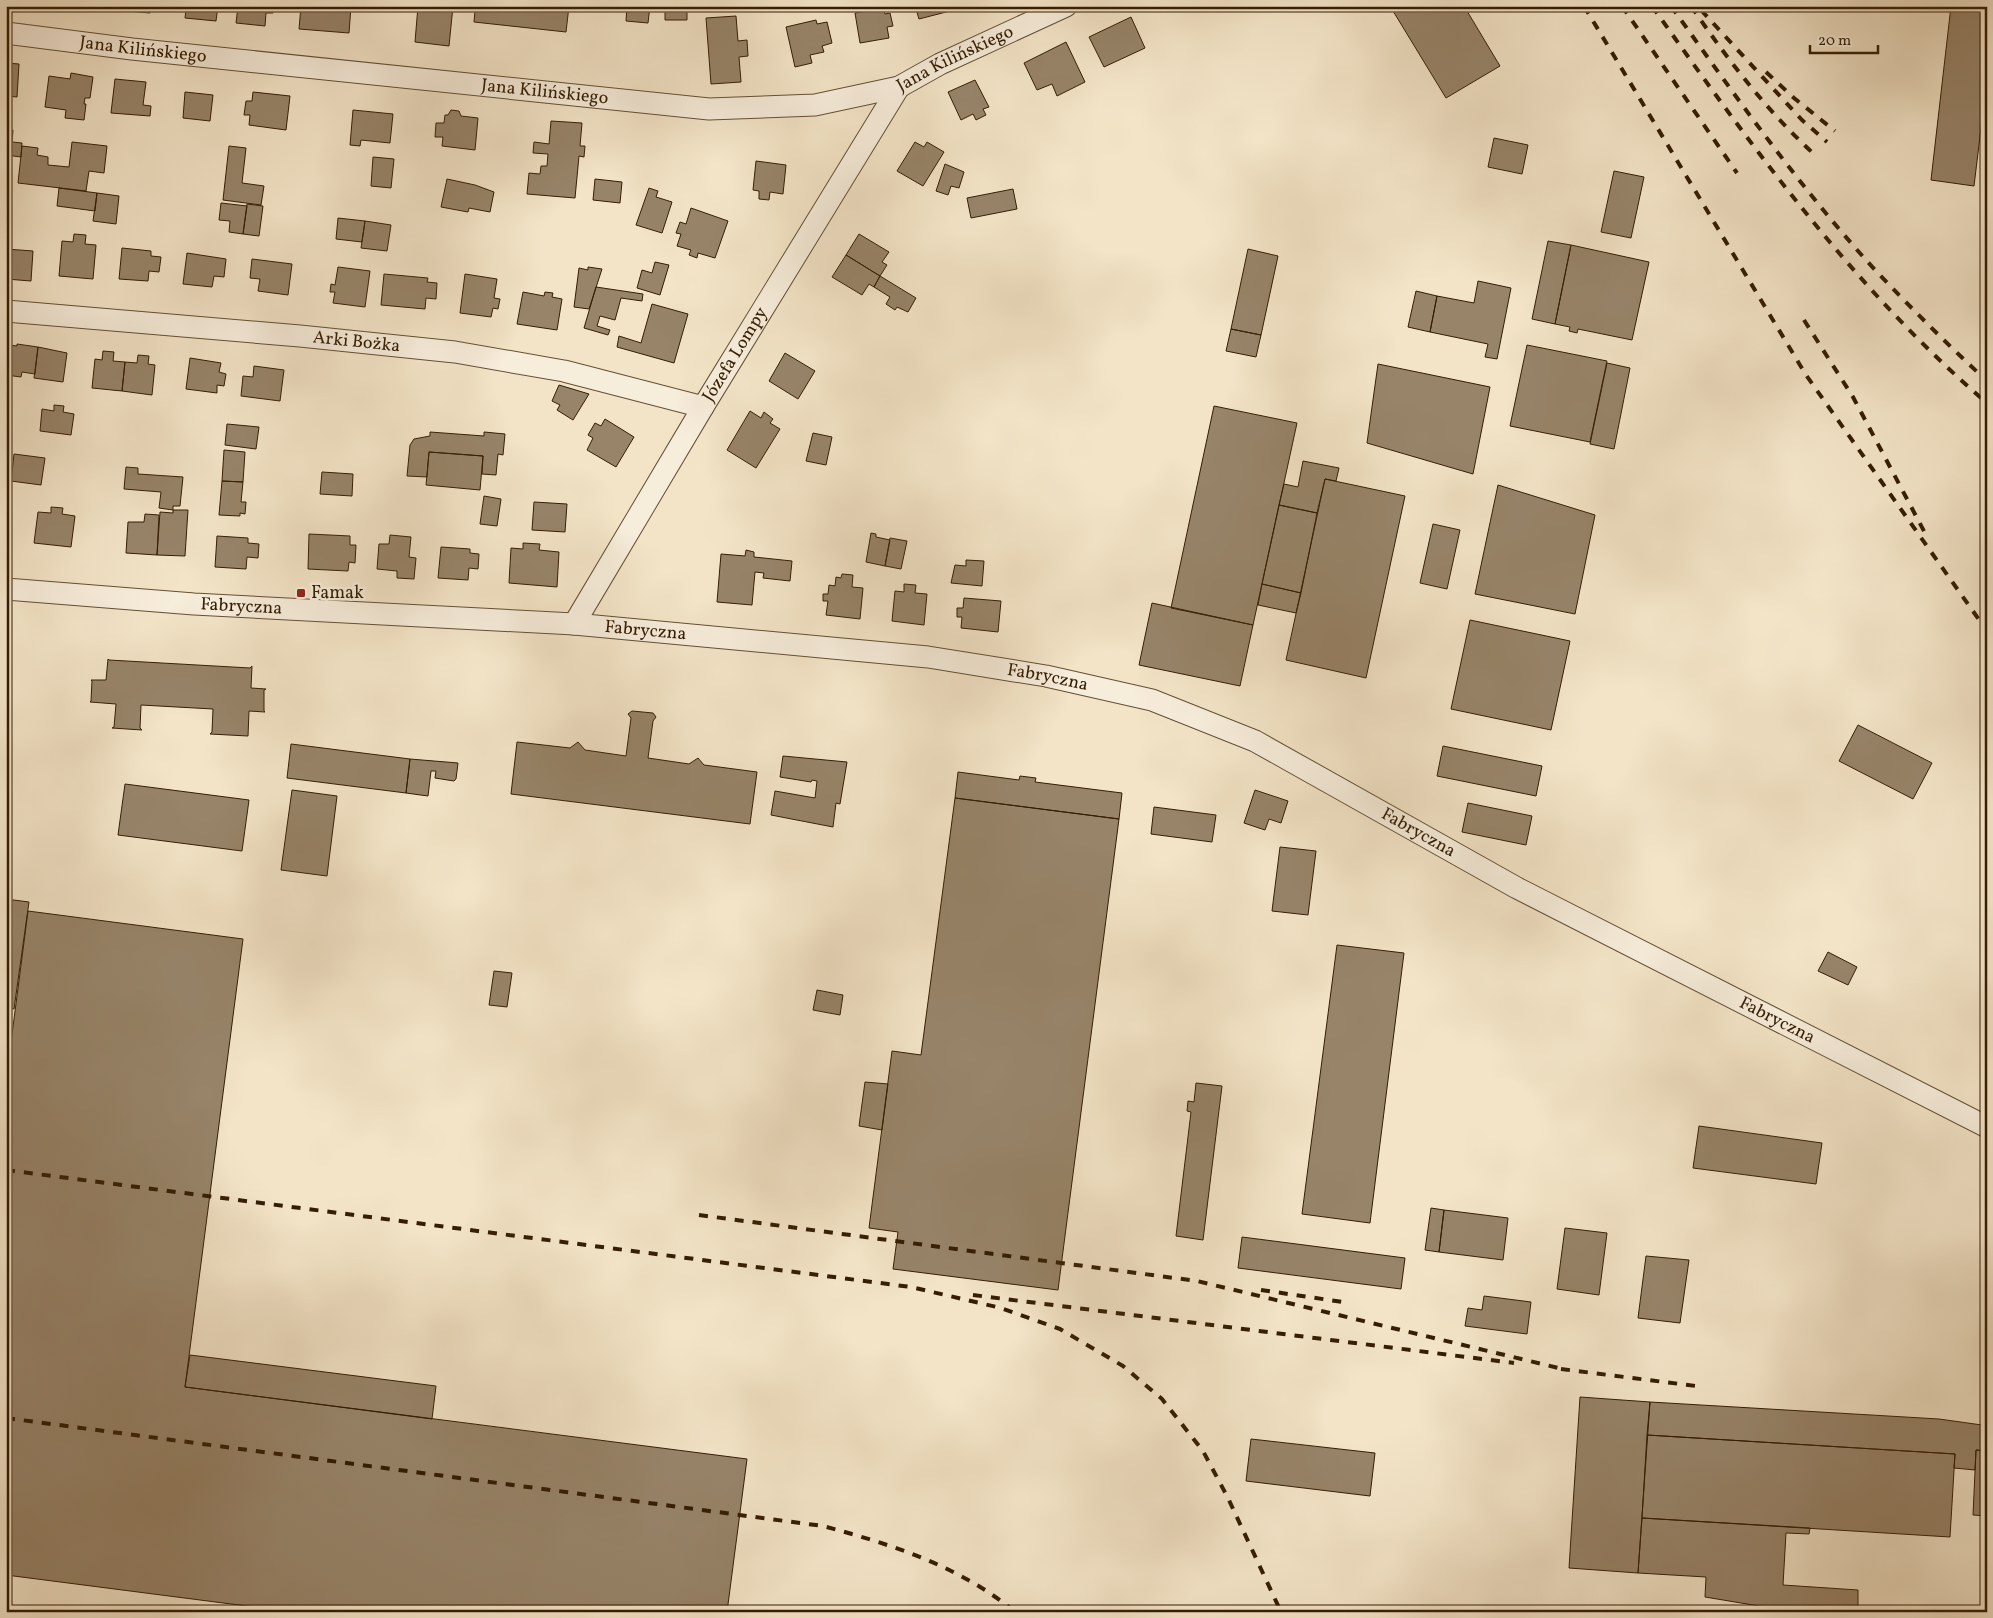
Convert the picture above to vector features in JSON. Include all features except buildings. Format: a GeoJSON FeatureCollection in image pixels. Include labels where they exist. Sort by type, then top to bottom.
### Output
{"type":"FeatureCollection","features":[{"type":"Feature","properties":{"kind":"street","name":"Jana Kilińskiego"},"geometry":{"type":"LineString","coordinates":[[6,33],[142,50],[709,109],[815,105],[899,88],[940,64],[1066,6]]}},
{"type":"Feature","properties":{"kind":"street","name":"Józefa Lompy"},"geometry":{"type":"LineString","coordinates":[[574,624],[703,407],[899,88]]}},
{"type":"Feature","properties":{"kind":"street","name":"Arki Bożka"},"geometry":{"type":"LineString","coordinates":[[6,311],[300,336],[455,352],[564,370],[703,407]]}},
{"type":"Feature","properties":{"kind":"street","name":"Fabryczna"},"geometry":{"type":"LineString","coordinates":[[6,589],[194,604],[574,624],[928,657],[1046,676],[1152,700],[1255,740],[1517,888],[1987,1127]]}},
{"type":"Feature","properties":{"kind":"railway"},"geometry":{"type":"LineString","coordinates":[[1584,6],[1806,375],[1987,631]]}},
{"type":"Feature","properties":{"kind":"railway"},"geometry":{"type":"LineString","coordinates":[[1601,6],[1603,11]]}},
{"type":"Feature","properties":{"kind":"railway"},"geometry":{"type":"LineString","coordinates":[[1622,6],[1737,173]]}},
{"type":"Feature","properties":{"kind":"railway"},"geometry":{"type":"LineString","coordinates":[[1652,6],[1767,164],[1849,265],[1893,313],[1987,403]]}},
{"type":"Feature","properties":{"kind":"railway"},"geometry":{"type":"LineString","coordinates":[[1671,6],[1770,142],[1821,208],[1876,271],[1987,381]]}},
{"type":"Feature","properties":{"kind":"railway"},"geometry":{"type":"LineString","coordinates":[[1691,6],[1749,84],[1780,120],[1815,155]]}},
{"type":"Feature","properties":{"kind":"railway"},"geometry":{"type":"LineString","coordinates":[[1701,10],[1802,120],[1827,142]]}},
{"type":"Feature","properties":{"kind":"railway"},"geometry":{"type":"LineString","coordinates":[[1766,72],[1794,98],[1835,131]]}},
{"type":"Feature","properties":{"kind":"railway"},"geometry":{"type":"LineString","coordinates":[[1804,320],[1853,397],[1925,533]]}},
{"type":"Feature","properties":{"kind":"railway"},"geometry":{"type":"LineString","coordinates":[[6,1170],[911,1287],[1001,1308],[1060,1329],[1123,1366],[1162,1399],[1203,1451],[1228,1498],[1281,1612]]}},
{"type":"Feature","properties":{"kind":"railway"},"geometry":{"type":"LineString","coordinates":[[699,1215],[1197,1281],[1567,1370]]}},
{"type":"Feature","properties":{"kind":"railway"},"geometry":{"type":"LineString","coordinates":[[1261,1290],[1350,1303]]}},
{"type":"Feature","properties":{"kind":"railway"},"geometry":{"type":"LineString","coordinates":[[973,1295],[1514,1363]]}},
{"type":"Feature","properties":{"kind":"railway"},"geometry":{"type":"LineString","coordinates":[[1561,1369],[1696,1386]]}},
{"type":"Feature","properties":{"kind":"railway"},"geometry":{"type":"LineString","coordinates":[[6,1418],[823,1526],[924,1558],[971,1582],[1015,1612]]}},
{"type":"Feature","properties":{"kind":"place","name":"Famak"},"geometry":{"type":"Point","coordinates":[301,593]}}]}
